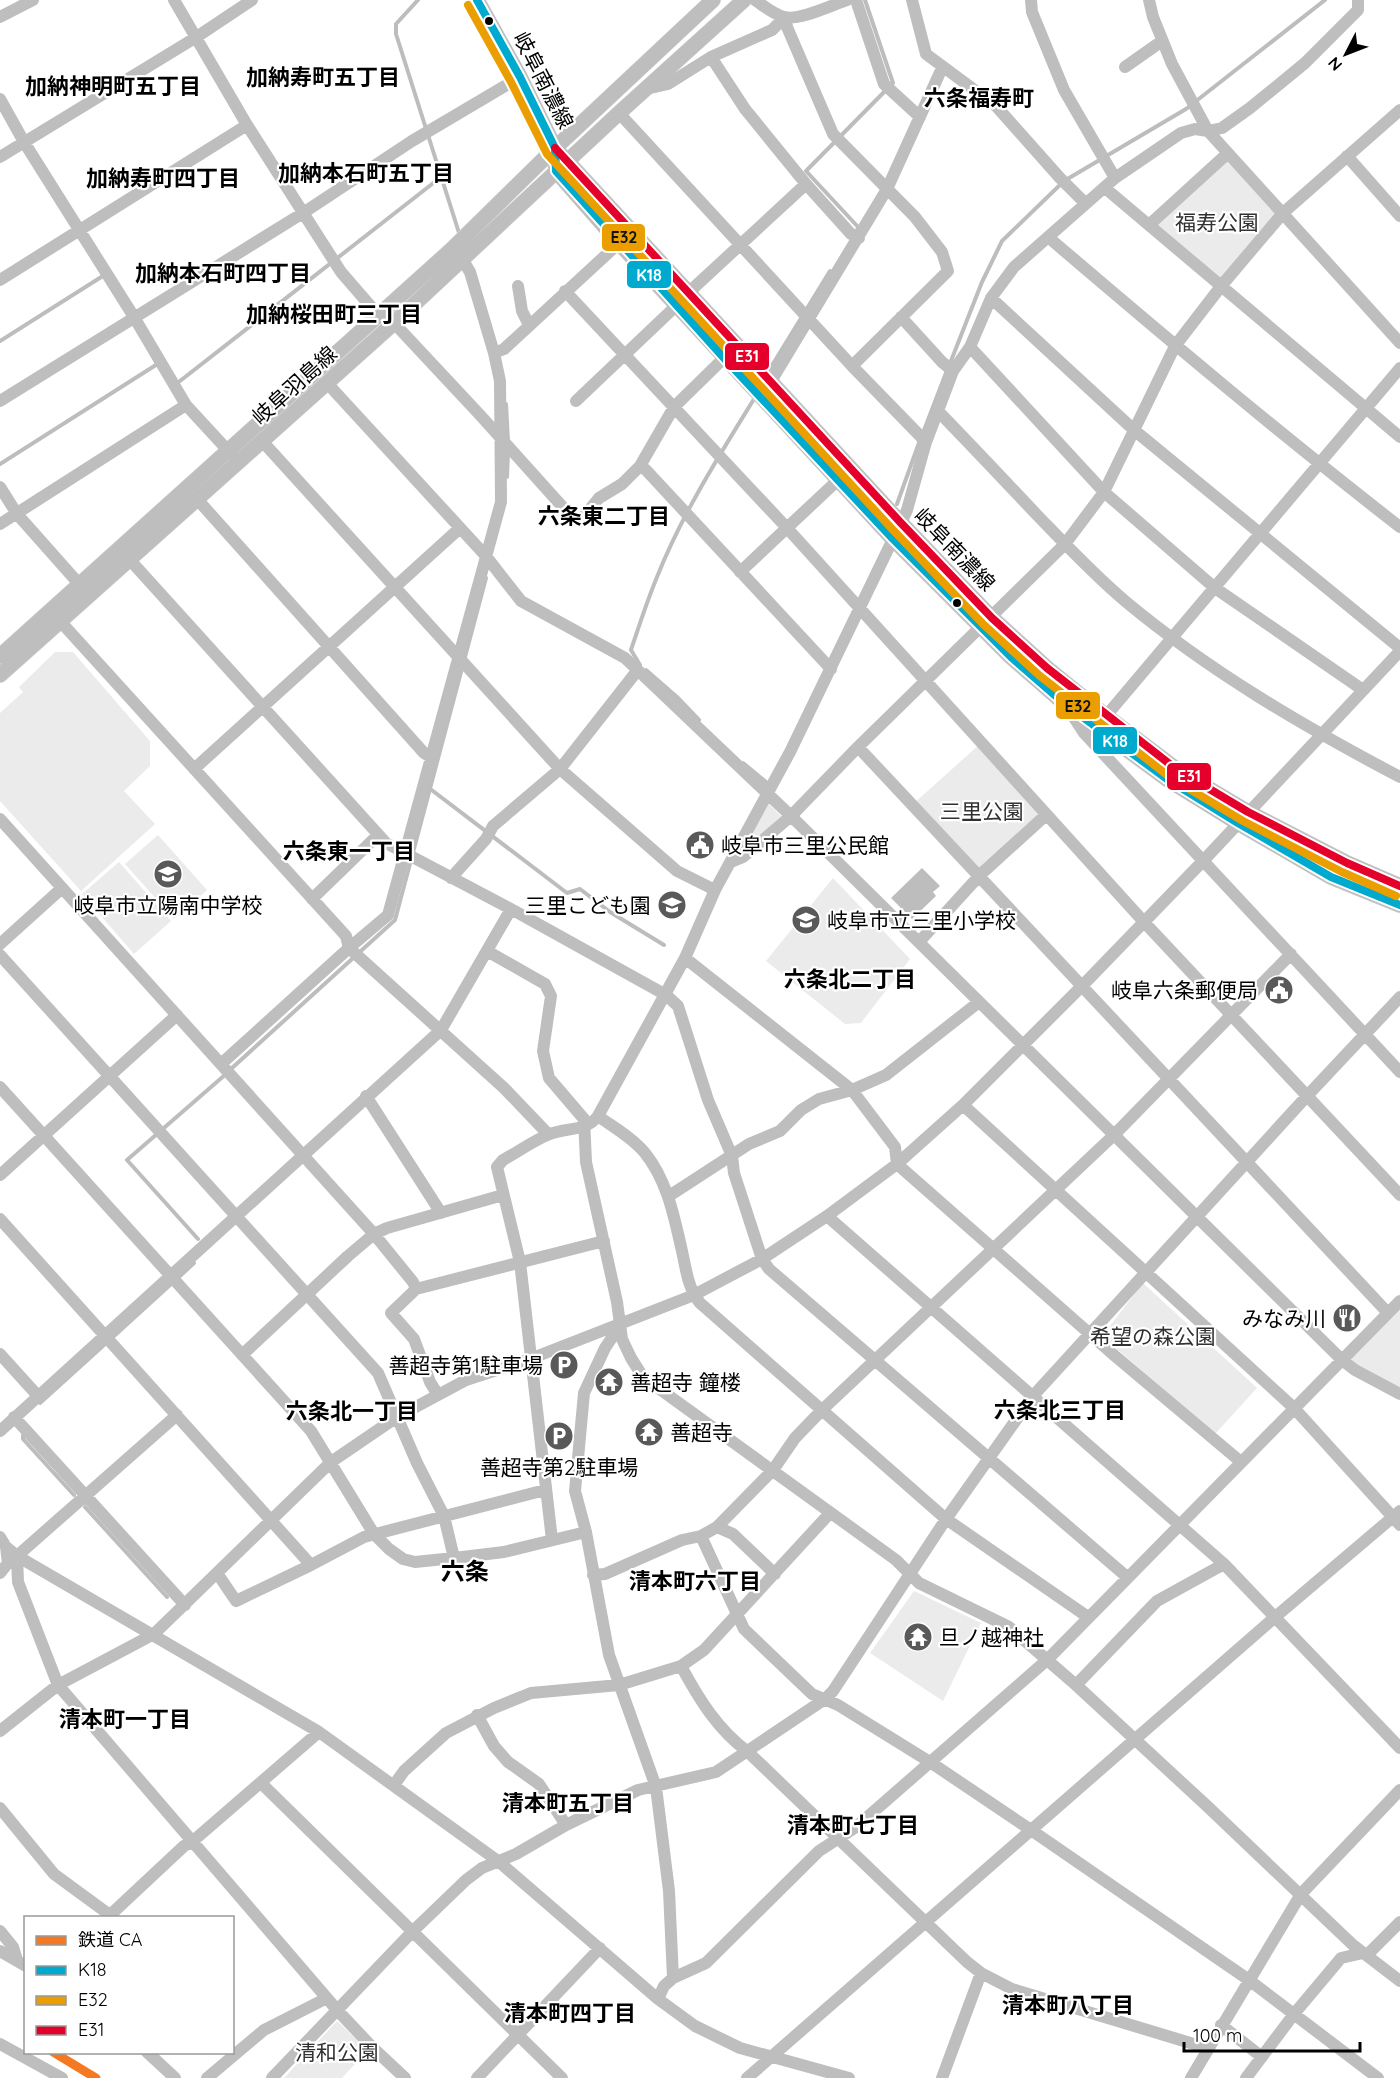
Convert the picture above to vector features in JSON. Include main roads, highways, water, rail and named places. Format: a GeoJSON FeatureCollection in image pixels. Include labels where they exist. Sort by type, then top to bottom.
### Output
{"type":"FeatureCollection","features":[{"type":"Feature","properties":{"kind":"main road","name":"岐阜南濃線"},"geometry":{"type":"LineString","coordinates":[[477,0],[520,77],[562,166],[619,243],[893,538],[987,623],[1106,716],[1243,818],[1331,877],[1400,905]]}},
{"type":"Feature","properties":{"kind":"main road","name":"岐阜羽島線"},"geometry":{"type":"LineString","coordinates":[[0,656],[233,456],[713,0]]}},
{"type":"Feature","properties":{"kind":"main road","name":"岐阜羽島線"},"geometry":{"type":"LineString","coordinates":[[0,675],[198,499],[233,456],[262,442],[744,0]]}},
{"type":"Feature","properties":{"kind":"main road","name":"岐阜南濃線"},"geometry":{"type":"LineString","coordinates":[[562,166],[688,293],[900,523],[987,623],[1011,657],[1065,704],[1167,779],[1243,818],[1400,886]]}},
{"type":"Feature","properties":{"kind":"waterway"},"geometry":{"type":"LineString","coordinates":[[418,0],[396,24],[396,34],[460,236]]}},
{"type":"Feature","properties":{"kind":"waterway"},"geometry":{"type":"LineString","coordinates":[[857,230],[859,228],[806,171],[893,83],[865,0]]}},
{"type":"Feature","properties":{"kind":"waterway"},"geometry":{"type":"LineString","coordinates":[[949,366],[982,282],[1002,241],[1064,181],[1186,109],[1325,0]]}},
{"type":"Feature","properties":{"kind":"waterway"},"geometry":{"type":"LineString","coordinates":[[180,381],[441,177]]}},
{"type":"Feature","properties":{"kind":"waterway"},"geometry":{"type":"LineString","coordinates":[[768,372],[830,271]]}},
{"type":"Feature","properties":{"kind":"waterway"},"geometry":{"type":"LineString","coordinates":[[0,341],[106,274]]}},
{"type":"Feature","properties":{"kind":"waterway"},"geometry":{"type":"LineString","coordinates":[[0,464],[159,363]]}},
{"type":"Feature","properties":{"kind":"waterway"},"geometry":{"type":"LineString","coordinates":[[923,433],[946,373]]}},
{"type":"Feature","properties":{"kind":"waterway"},"geometry":{"type":"LineString","coordinates":[[640,665],[631,650],[667,554],[702,486],[754,399]]}},
{"type":"Feature","properties":{"kind":"waterway"},"geometry":{"type":"LineString","coordinates":[[506,404],[508,441]]}},
{"type":"Feature","properties":{"kind":"waterway"},"geometry":{"type":"LineString","coordinates":[[897,504],[920,440]]}},
{"type":"Feature","properties":{"kind":"waterway"},"geometry":{"type":"LineString","coordinates":[[507,477],[508,452]]}},
{"type":"Feature","properties":{"kind":"waterway"},"geometry":{"type":"LineString","coordinates":[[232,1068],[395,920],[486,578]]}},
{"type":"Feature","properties":{"kind":"waterway"},"geometry":{"type":"LineString","coordinates":[[646,670],[699,720]]}},
{"type":"Feature","properties":{"kind":"waterway"},"geometry":{"type":"LineString","coordinates":[[743,763],[766,782]]}},
{"type":"Feature","properties":{"kind":"waterway"},"geometry":{"type":"LineString","coordinates":[[429,788],[567,893],[580,889],[610,912],[664,945]]}},
{"type":"Feature","properties":{"kind":"waterway"},"geometry":{"type":"LineString","coordinates":[[198,1239],[127,1160],[226,1074]]}},
{"type":"Feature","properties":{"kind":"waterway"},"geometry":{"type":"LineString","coordinates":[[180,1276],[194,1263]]}},
{"type":"Feature","properties":{"kind":"waterway"},"geometry":{"type":"LineString","coordinates":[[114,1336],[170,1285]]}},
{"type":"Feature","properties":{"kind":"waterway"},"geometry":{"type":"LineString","coordinates":[[40,1403],[104,1345]]}},
{"type":"Feature","properties":{"kind":"waterway"},"geometry":{"type":"LineString","coordinates":[[23,1435],[23,1439],[74,1495]]}},
{"type":"Feature","properties":{"kind":"waterway"},"geometry":{"type":"LineString","coordinates":[[85,1507],[167,1597]]}},
{"type":"Feature","properties":{"kind":"rail line","name":"CA"},"geometry":{"type":"LineString","coordinates":[[56,2054],[96,2078]]}},
{"type":"Feature","properties":{"kind":"place","name":"岐阜市三里公民館"},"geometry":{"type":"Point","coordinates":[700,845]}},
{"type":"Feature","properties":{"kind":"place","name":"岐阜市立陽南中学校"},"geometry":{"type":"Point","coordinates":[168,874]}},
{"type":"Feature","properties":{"kind":"place","name":"三里こども園"},"geometry":{"type":"Point","coordinates":[672,905]}},
{"type":"Feature","properties":{"kind":"place","name":"岐阜市立三里小学校"},"geometry":{"type":"Point","coordinates":[806,920]}},
{"type":"Feature","properties":{"kind":"place","name":"岐阜六条郵便局"},"geometry":{"type":"Point","coordinates":[1279,990]}},
{"type":"Feature","properties":{"kind":"place","name":"みなみ川"},"geometry":{"type":"Point","coordinates":[1347,1318]}},
{"type":"Feature","properties":{"kind":"place","name":"善超寺第1駐車場"},"geometry":{"type":"Point","coordinates":[564,1365]}},
{"type":"Feature","properties":{"kind":"place","name":"善超寺 鐘楼"},"geometry":{"type":"Point","coordinates":[609,1382]}},
{"type":"Feature","properties":{"kind":"place","name":"善超寺"},"geometry":{"type":"Point","coordinates":[649,1432]}},
{"type":"Feature","properties":{"kind":"place","name":"善超寺第2駐車場"},"geometry":{"type":"Point","coordinates":[559,1436]}},
{"type":"Feature","properties":{"kind":"place","name":"旦ノ越神社"},"geometry":{"type":"Point","coordinates":[918,1637]}},
{"type":"Feature","properties":{"kind":"district","name":"加納寿町五丁目"},"geometry":{"type":"Point","coordinates":[323,77]}},
{"type":"Feature","properties":{"kind":"district","name":"加納神明町五丁目"},"geometry":{"type":"Point","coordinates":[113,86]}},
{"type":"Feature","properties":{"kind":"district","name":"六条福寿町"},"geometry":{"type":"Point","coordinates":[979,98]}},
{"type":"Feature","properties":{"kind":"district","name":"加納本石町五丁目"},"geometry":{"type":"Point","coordinates":[366,173]}},
{"type":"Feature","properties":{"kind":"district","name":"加納寿町四丁目"},"geometry":{"type":"Point","coordinates":[163,178]}},
{"type":"Feature","properties":{"kind":"district","name":"加納本石町四丁目"},"geometry":{"type":"Point","coordinates":[223,273]}},
{"type":"Feature","properties":{"kind":"district","name":"加納桜田町三丁目"},"geometry":{"type":"Point","coordinates":[334,314]}},
{"type":"Feature","properties":{"kind":"district","name":"六条東二丁目"},"geometry":{"type":"Point","coordinates":[604,516]}},
{"type":"Feature","properties":{"kind":"district","name":"六条東一丁目"},"geometry":{"type":"Point","coordinates":[349,851]}},
{"type":"Feature","properties":{"kind":"district","name":"六条北二丁目"},"geometry":{"type":"Point","coordinates":[850,979]}},
{"type":"Feature","properties":{"kind":"district","name":"六条北三丁目"},"geometry":{"type":"Point","coordinates":[1060,1410]}},
{"type":"Feature","properties":{"kind":"district","name":"六条北一丁目"},"geometry":{"type":"Point","coordinates":[352,1411]}},
{"type":"Feature","properties":{"kind":"district","name":"六条"},"geometry":{"type":"Point","coordinates":[465,1571]}},
{"type":"Feature","properties":{"kind":"district","name":"清本町六丁目"},"geometry":{"type":"Point","coordinates":[695,1581]}},
{"type":"Feature","properties":{"kind":"district","name":"清本町一丁目"},"geometry":{"type":"Point","coordinates":[125,1719]}},
{"type":"Feature","properties":{"kind":"district","name":"清本町五丁目"},"geometry":{"type":"Point","coordinates":[568,1803]}},
{"type":"Feature","properties":{"kind":"district","name":"清本町七丁目"},"geometry":{"type":"Point","coordinates":[853,1825]}},
{"type":"Feature","properties":{"kind":"district","name":"清本町八丁目"},"geometry":{"type":"Point","coordinates":[1068,2005]}},
{"type":"Feature","properties":{"kind":"district","name":"清本町四丁目"},"geometry":{"type":"Point","coordinates":[570,2013]}},
{"type":"Feature","properties":{"kind":"park label","name":"福寿公園"},"geometry":{"type":"Point","coordinates":[1217,222]}},
{"type":"Feature","properties":{"kind":"park label","name":"三里公園"},"geometry":{"type":"Point","coordinates":[982,811]}},
{"type":"Feature","properties":{"kind":"park label","name":"希望の森公園"},"geometry":{"type":"Point","coordinates":[1153,1336]}},
{"type":"Feature","properties":{"kind":"park label","name":"清和公園"},"geometry":{"type":"Point","coordinates":[337,2052]}}]}
